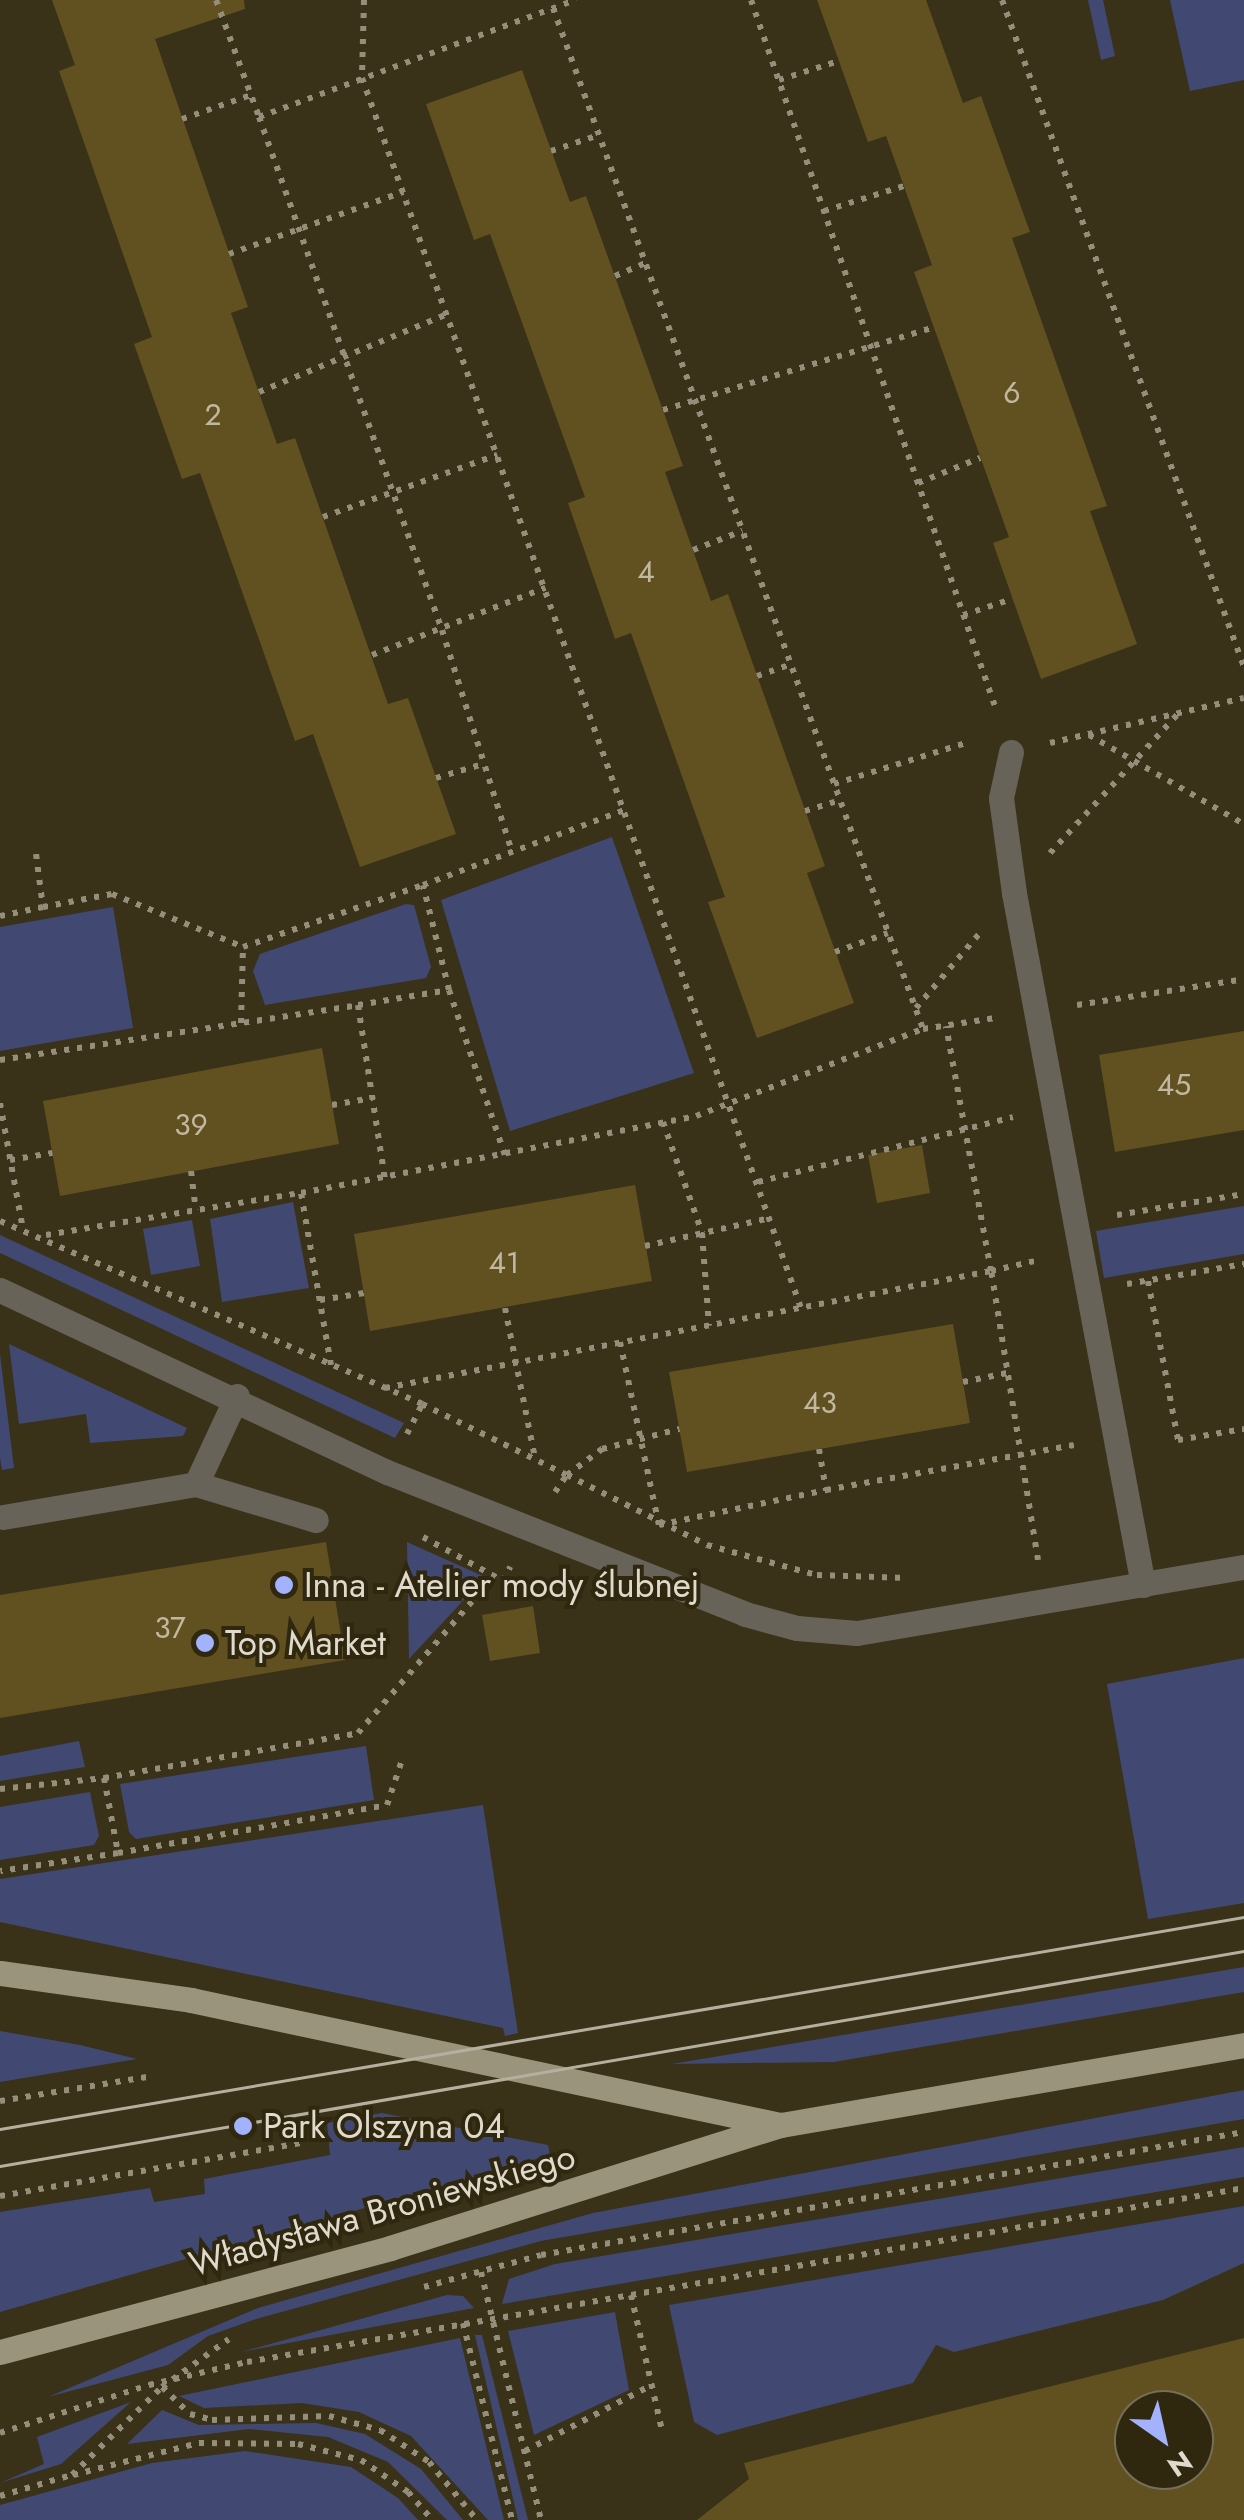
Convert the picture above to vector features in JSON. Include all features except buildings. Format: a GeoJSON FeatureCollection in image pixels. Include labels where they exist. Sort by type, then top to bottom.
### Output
{"type":"FeatureCollection","features":[{"type":"Feature","properties":{"kind":"main road","name":"Władysława Broniewskiego"},"geometry":{"type":"LineString","coordinates":[[0,1973],[191,2000],[781,2126]]}},
{"type":"Feature","properties":{"kind":"main road","name":"Władysława Broniewskiego"},"geometry":{"type":"LineString","coordinates":[[0,2352],[390,2248],[781,2126],[1244,2045]]}},
{"type":"Feature","properties":{"kind":"lane"},"geometry":{"type":"LineString","coordinates":[[1007,741],[1000,798],[1144,1584]]}},
{"type":"Feature","properties":{"kind":"lane"},"geometry":{"type":"LineString","coordinates":[[0,1290],[238,1396],[386,1472],[745,1614],[797,1628],[857,1633],[1244,1568]]}},
{"type":"Feature","properties":{"kind":"lane"},"geometry":{"type":"LineString","coordinates":[[196,1484],[238,1396]]}},
{"type":"Feature","properties":{"kind":"lane"},"geometry":{"type":"LineString","coordinates":[[3,1516],[196,1484],[316,1520]]}},
{"type":"Feature","properties":{"kind":"path"},"geometry":{"type":"LineString","coordinates":[[216,0],[442,630],[512,852]]}},
{"type":"Feature","properties":{"kind":"path"},"geometry":{"type":"LineString","coordinates":[[364,0],[362,78],[730,1102],[800,1308]]}},
{"type":"Feature","properties":{"kind":"path"},"geometry":{"type":"LineString","coordinates":[[259,116],[576,0]]}},
{"type":"Feature","properties":{"kind":"path"},"geometry":{"type":"LineString","coordinates":[[751,0],[1007,741]]}},
{"type":"Feature","properties":{"kind":"path"},"geometry":{"type":"LineString","coordinates":[[1002,0],[1244,667]]}},
{"type":"Feature","properties":{"kind":"path"},"geometry":{"type":"LineString","coordinates":[[553,8],[923,1029]]}},
{"type":"Feature","properties":{"kind":"path"},"geometry":{"type":"LineString","coordinates":[[778,80],[839,60]]}},
{"type":"Feature","properties":{"kind":"path"},"geometry":{"type":"LineString","coordinates":[[182,119],[251,96]]}},
{"type":"Feature","properties":{"kind":"path"},"geometry":{"type":"LineString","coordinates":[[551,151],[599,135]]}},
{"type":"Feature","properties":{"kind":"path"},"geometry":{"type":"LineString","coordinates":[[824,211],[904,186]]}},
{"type":"Feature","properties":{"kind":"path"},"geometry":{"type":"LineString","coordinates":[[229,254],[403,192]]}},
{"type":"Feature","properties":{"kind":"path"},"geometry":{"type":"LineString","coordinates":[[615,276],[645,263]]}},
{"type":"Feature","properties":{"kind":"path"},"geometry":{"type":"LineString","coordinates":[[260,392],[447,314]]}},
{"type":"Feature","properties":{"kind":"path"},"geometry":{"type":"LineString","coordinates":[[662,410],[934,327]]}},
{"type":"Feature","properties":{"kind":"path"},"geometry":{"type":"LineString","coordinates":[[323,517],[497,454]]}},
{"type":"Feature","properties":{"kind":"path"},"geometry":{"type":"LineString","coordinates":[[918,483],[980,458]]}},
{"type":"Feature","properties":{"kind":"path"},"geometry":{"type":"LineString","coordinates":[[693,550],[742,531]]}},
{"type":"Feature","properties":{"kind":"path"},"geometry":{"type":"LineString","coordinates":[[372,655],[544,588]]}},
{"type":"Feature","properties":{"kind":"path"},"geometry":{"type":"LineString","coordinates":[[963,616],[1012,599]]}},
{"type":"Feature","properties":{"kind":"path"},"geometry":{"type":"LineString","coordinates":[[757,676],[790,664]]}},
{"type":"Feature","properties":{"kind":"path"},"geometry":{"type":"LineString","coordinates":[[834,784],[1007,741],[1088,734],[1244,698]]}},
{"type":"Feature","properties":{"kind":"path"},"geometry":{"type":"LineString","coordinates":[[1088,734],[1244,824]]}},
{"type":"Feature","properties":{"kind":"path"},"geometry":{"type":"LineString","coordinates":[[436,778],[483,764]]}},
{"type":"Feature","properties":{"kind":"path"},"geometry":{"type":"LineString","coordinates":[[805,811],[840,800]]}},
{"type":"Feature","properties":{"kind":"path"},"geometry":{"type":"LineString","coordinates":[[0,916],[112,894],[244,947],[625,810]]}},
{"type":"Feature","properties":{"kind":"path"},"geometry":{"type":"LineString","coordinates":[[36,854],[42,907]]}},
{"type":"Feature","properties":{"kind":"path"},"geometry":{"type":"LineString","coordinates":[[423,885],[449,990],[505,1154]]}},
{"type":"Feature","properties":{"kind":"path"},"geometry":{"type":"LineString","coordinates":[[836,952],[888,934]]}},
{"type":"Feature","properties":{"kind":"path"},"geometry":{"type":"LineString","coordinates":[[241,1023],[244,947]]}},
{"type":"Feature","properties":{"kind":"path"},"geometry":{"type":"LineString","coordinates":[[42,1236],[384,1178],[663,1122],[730,1102],[923,1029],[1244,980]]}},
{"type":"Feature","properties":{"kind":"path"},"geometry":{"type":"LineString","coordinates":[[0,1060],[449,990]]}},
{"type":"Feature","properties":{"kind":"path"},"geometry":{"type":"LineString","coordinates":[[358,1005],[384,1178]]}},
{"type":"Feature","properties":{"kind":"path"},"geometry":{"type":"LineString","coordinates":[[946,1026],[1038,1563]]}},
{"type":"Feature","properties":{"kind":"path"},"geometry":{"type":"LineString","coordinates":[[332,1105],[372,1098]]}},
{"type":"Feature","properties":{"kind":"path"},"geometry":{"type":"LineString","coordinates":[[0,1103],[23,1229]]}},
{"type":"Feature","properties":{"kind":"path"},"geometry":{"type":"LineString","coordinates":[[758,1182],[962,1126],[1056,1110]]}},
{"type":"Feature","properties":{"kind":"path"},"geometry":{"type":"LineString","coordinates":[[663,1122],[702,1233],[709,1326]]}},
{"type":"Feature","properties":{"kind":"path"},"geometry":{"type":"LineString","coordinates":[[10,1160],[52,1153]]}},
{"type":"Feature","properties":{"kind":"path"},"geometry":{"type":"LineString","coordinates":[[191,1171],[196,1210]]}},
{"type":"Feature","properties":{"kind":"path"},"geometry":{"type":"LineString","coordinates":[[301,1193],[331,1366]]}},
{"type":"Feature","properties":{"kind":"path"},"geometry":{"type":"LineString","coordinates":[[1079,1222],[1244,1194]]}},
{"type":"Feature","properties":{"kind":"path"},"geometry":{"type":"LineString","coordinates":[[646,1246],[770,1218]]}},
{"type":"Feature","properties":{"kind":"path"},"geometry":{"type":"LineString","coordinates":[[0,1222],[42,1236],[422,1404]]}},
{"type":"Feature","properties":{"kind":"path"},"geometry":{"type":"LineString","coordinates":[[385,1388],[1084,1251]]}},
{"type":"Feature","properties":{"kind":"path"},"geometry":{"type":"LineString","coordinates":[[1091,1290],[1244,1264]]}},
{"type":"Feature","properties":{"kind":"path"},"geometry":{"type":"LineString","coordinates":[[1148,1280],[1178,1440],[1244,1429]]}},
{"type":"Feature","properties":{"kind":"path"},"geometry":{"type":"LineString","coordinates":[[320,1300],[364,1293]]}},
{"type":"Feature","properties":{"kind":"path"},"geometry":{"type":"LineString","coordinates":[[505,1308],[535,1459]]}},
{"type":"Feature","properties":{"kind":"path"},"geometry":{"type":"LineString","coordinates":[[620,1342],[659,1525]]}},
{"type":"Feature","properties":{"kind":"path"},"geometry":{"type":"LineString","coordinates":[[963,1382],[1007,1373]]}},
{"type":"Feature","properties":{"kind":"path"},"geometry":{"type":"LineString","coordinates":[[503,1581],[528,1528],[567,1475],[602,1449],[679,1430]]}},
{"type":"Feature","properties":{"kind":"path"},"geometry":{"type":"LineString","coordinates":[[659,1525],[826,1490],[1117,1439]]}},
{"type":"Feature","properties":{"kind":"path"},"geometry":{"type":"LineString","coordinates":[[819,1449],[826,1490]]}},
{"type":"Feature","properties":{"kind":"path"},"geometry":{"type":"LineString","coordinates":[[567,1475],[659,1525],[817,1574],[928,1579]]}},
{"type":"Feature","properties":{"kind":"path"},"geometry":{"type":"LineString","coordinates":[[1020,1566],[1058,1560]]}},
{"type":"Feature","properties":{"kind":"path"},"geometry":{"type":"LineString","coordinates":[[0,1788],[104,1778],[358,1734],[494,1576]]}},
{"type":"Feature","properties":{"kind":"path"},"geometry":{"type":"LineString","coordinates":[[0,1871],[387,1805],[402,1760]]}},
{"type":"Feature","properties":{"kind":"path"},"geometry":{"type":"LineString","coordinates":[[104,1778],[118,1852]]}},
{"type":"Feature","properties":{"kind":"path"},"geometry":{"type":"LineString","coordinates":[[0,2101],[153,2076]]}},
{"type":"Feature","properties":{"kind":"path"},"geometry":{"type":"LineString","coordinates":[[408,2291],[541,2255],[1244,2132]]}},
{"type":"Feature","properties":{"kind":"path"},"geometry":{"type":"LineString","coordinates":[[0,2196],[306,2142]]}},
{"type":"Feature","properties":{"kind":"path"},"geometry":{"type":"LineString","coordinates":[[0,2433],[149,2385],[162,2386],[247,2362],[1244,2188]]}},
{"type":"Feature","properties":{"kind":"path"},"geometry":{"type":"LineString","coordinates":[[482,2272],[541,2520]]}},
{"type":"Feature","properties":{"kind":"path"},"geometry":{"type":"LineString","coordinates":[[631,2294],[662,2430]]}},
{"type":"Feature","properties":{"kind":"path"},"geometry":{"type":"LineString","coordinates":[[464,2324],[512,2520]]}},
{"type":"Feature","properties":{"kind":"path"},"geometry":{"type":"LineString","coordinates":[[72,2475],[162,2386],[205,2352],[241,2334]]}},
{"type":"Feature","properties":{"kind":"path"},"geometry":{"type":"LineString","coordinates":[[162,2386],[190,2414],[212,2420],[328,2416],[380,2430],[429,2462],[477,2520]]}},
{"type":"Feature","properties":{"kind":"path"},"geometry":{"type":"LineString","coordinates":[[525,2451],[652,2386]]}},
{"type":"Feature","properties":{"kind":"path"},"geometry":{"type":"LineString","coordinates":[[0,2496],[200,2443],[298,2444],[361,2460],[408,2492],[432,2520]]}},
{"type":"Feature","properties":{"kind":"shaded area"},"geometry":{"type":"Polygon","coordinates":[[[1088,0],[1103,0],[1115,56],[1101,60],[1088,0]]]}},
{"type":"Feature","properties":{"kind":"shaded area"},"geometry":{"type":"Polygon","coordinates":[[[1170,0],[1244,0],[1244,80],[1190,91],[1170,0]]]}},
{"type":"Feature","properties":{"kind":"shaded area"},"geometry":{"type":"Polygon","coordinates":[[[612,837],[694,1073],[510,1131],[441,900],[612,837]]]}},
{"type":"Feature","properties":{"kind":"shaded area"},"geometry":{"type":"Polygon","coordinates":[[[406,904],[414,905],[431,967],[426,978],[265,1005],[253,971],[260,954],[406,904]]]}},
{"type":"Feature","properties":{"kind":"shaded area"},"geometry":{"type":"Polygon","coordinates":[[[113,907],[133,1028],[0,1051],[0,927],[113,907]]]}},
{"type":"Feature","properties":{"kind":"shaded area"},"geometry":{"type":"Polygon","coordinates":[[[293,1202],[309,1288],[222,1302],[210,1219],[293,1202]]]}},
{"type":"Feature","properties":{"kind":"shaded area"},"geometry":{"type":"Polygon","coordinates":[[[1244,1206],[1244,1254],[1104,1278],[1096,1231],[1244,1206]]]}},
{"type":"Feature","properties":{"kind":"shaded area"},"geometry":{"type":"Polygon","coordinates":[[[192,1220],[200,1266],[151,1275],[143,1229],[192,1220]]]}},
{"type":"Feature","properties":{"kind":"shaded area"},"geometry":{"type":"Polygon","coordinates":[[[0,1235],[404,1423],[395,1438],[0,1253],[0,1235]]]}},
{"type":"Feature","properties":{"kind":"shaded area"},"geometry":{"type":"Polygon","coordinates":[[[9,1344],[187,1428],[183,1436],[90,1443],[86,1414],[19,1424],[9,1344]]]}},
{"type":"Feature","properties":{"kind":"shaded area"},"geometry":{"type":"Polygon","coordinates":[[[0,1354],[14,1468],[2,1470],[0,1458],[0,1354]]]}},
{"type":"Feature","properties":{"kind":"shaded area"},"geometry":{"type":"Polygon","coordinates":[[[407,1542],[485,1577],[409,1659],[407,1542]]]}},
{"type":"Feature","properties":{"kind":"shaded area"},"geometry":{"type":"Polygon","coordinates":[[[1244,1658],[1244,1903],[1148,1919],[1107,1684],[1244,1658]]]}},
{"type":"Feature","properties":{"kind":"shaded area"},"geometry":{"type":"Polygon","coordinates":[[[79,1741],[85,1767],[0,1781],[0,1756],[79,1741]]]}},
{"type":"Feature","properties":{"kind":"shaded area"},"geometry":{"type":"Polygon","coordinates":[[[366,1746],[374,1800],[136,1839],[129,1832],[120,1784],[366,1746]]]}},
{"type":"Feature","properties":{"kind":"shaded area"},"geometry":{"type":"Polygon","coordinates":[[[90,1792],[99,1836],[94,1845],[0,1860],[0,1807],[90,1792]]]}},
{"type":"Feature","properties":{"kind":"shaded area"},"geometry":{"type":"Polygon","coordinates":[[[483,1805],[518,2033],[505,2036],[503,2028],[0,1922],[0,1879],[483,1805]]]}},
{"type":"Feature","properties":{"kind":"shaded area"},"geometry":{"type":"Polygon","coordinates":[[[1244,1967],[1244,1992],[834,2062],[672,2064],[1244,1967]]]}},
{"type":"Feature","properties":{"kind":"shaded area"},"geometry":{"type":"Polygon","coordinates":[[[0,2031],[80,2045],[137,2059],[0,2082],[0,2031]]]}},
{"type":"Feature","properties":{"kind":"shaded area"},"geometry":{"type":"Polygon","coordinates":[[[1244,2090],[1244,2119],[541,2241],[256,2319],[208,2336],[168,2365],[48,2397],[258,2308],[593,2213],[1244,2090]]]}},
{"type":"Feature","properties":{"kind":"shaded area"},"geometry":{"type":"Polygon","coordinates":[[[382,2113],[548,2145],[550,2155],[0,2312],[0,2212],[150,2188],[154,2202],[205,2194],[204,2179],[330,2155],[327,2123],[382,2113]]]}},
{"type":"Feature","properties":{"kind":"shaded area"},"geometry":{"type":"Polygon","coordinates":[[[1244,2147],[1244,2177],[502,2304],[509,2279],[555,2264],[1244,2147]]]}},
{"type":"Feature","properties":{"kind":"shaded area"},"geometry":{"type":"Polygon","coordinates":[[[1244,2206],[1244,2263],[1163,2300],[954,2352],[936,2345],[913,2383],[717,2435],[694,2422],[669,2305],[1244,2206]]]}},
{"type":"Feature","properties":{"kind":"shaded area"},"geometry":{"type":"Polygon","coordinates":[[[447,2295],[463,2296],[474,2308],[241,2352],[447,2295]]]}},
{"type":"Feature","properties":{"kind":"shaded area"},"geometry":{"type":"Polygon","coordinates":[[[615,2312],[629,2390],[534,2435],[508,2331],[615,2312]]]}},
{"type":"Feature","properties":{"kind":"shaded area"},"geometry":{"type":"Polygon","coordinates":[[[475,2335],[482,2335],[528,2520],[518,2520],[475,2335]]]}},
{"type":"Feature","properties":{"kind":"shaded area"},"geometry":{"type":"Polygon","coordinates":[[[460,2338],[504,2520],[488,2520],[411,2436],[359,2412],[302,2403],[204,2408],[179,2396],[460,2338]]]}},
{"type":"Feature","properties":{"kind":"shaded area"},"geometry":{"type":"Polygon","coordinates":[[[131,2402],[61,2464],[0,2483],[44,2464],[37,2437],[131,2402]]]}},
{"type":"Feature","properties":{"kind":"shaded area"},"geometry":{"type":"Polygon","coordinates":[[[162,2410],[199,2425],[316,2423],[365,2434],[421,2469],[463,2520],[447,2520],[388,2462],[328,2437],[249,2429],[127,2444],[162,2410]]]}},
{"type":"Feature","properties":{"kind":"shaded area"},"geometry":{"type":"Polygon","coordinates":[[[245,2451],[351,2467],[398,2498],[418,2520],[0,2520],[0,2505],[152,2463],[245,2451]]]}},
{"type":"Feature","properties":{"kind":"tram line"},"geometry":{"type":"LineString","coordinates":[[0,2129],[1244,1917]]}},
{"type":"Feature","properties":{"kind":"tram line"},"geometry":{"type":"LineString","coordinates":[[0,2166],[1244,1951]]}},
{"type":"Feature","properties":{"kind":"place","name":"Inna - Atelier mody ślubnej"},"geometry":{"type":"Point","coordinates":[284,1585]}},
{"type":"Feature","properties":{"kind":"place","name":"Top Market"},"geometry":{"type":"Point","coordinates":[205,1643]}},
{"type":"Feature","properties":{"kind":"place","name":"Park Olszyna 04"},"geometry":{"type":"Point","coordinates":[243,2126]}}]}
